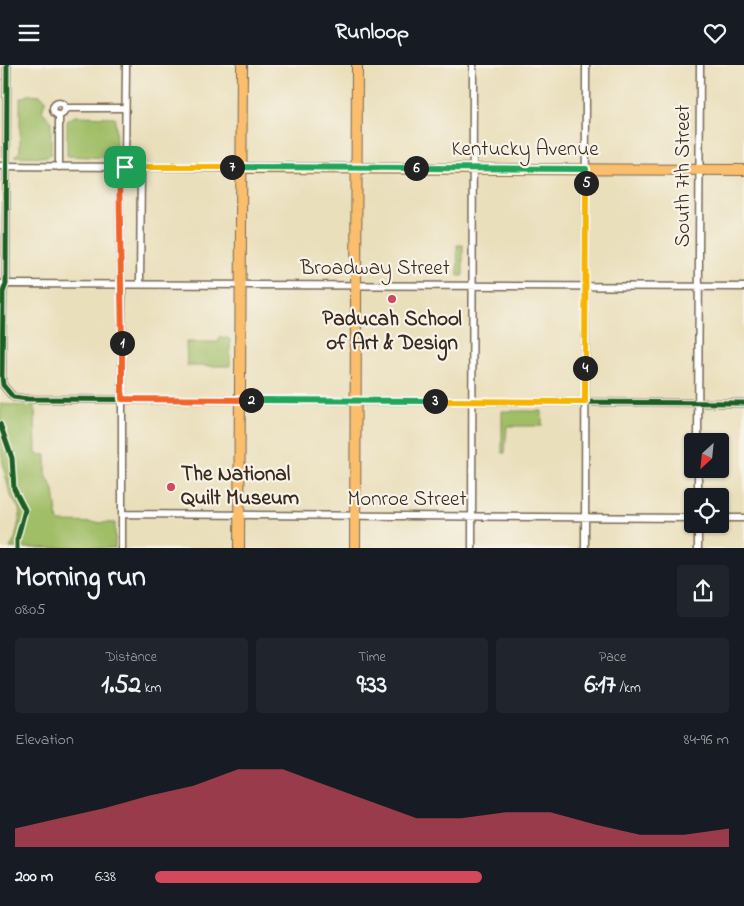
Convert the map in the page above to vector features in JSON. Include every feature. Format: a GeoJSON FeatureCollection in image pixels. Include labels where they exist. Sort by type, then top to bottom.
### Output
{"type":"FeatureCollection","features":[{"type":"Feature","properties":{"kind":"main road"},"geometry":{"type":"LineString","coordinates":[[239,548],[242,65]]}},
{"type":"Feature","properties":{"kind":"main road"},"geometry":{"type":"LineString","coordinates":[[355,548],[357,65]]}},
{"type":"Feature","properties":{"kind":"main road","name":"Kentucky Avenue"},"geometry":{"type":"LineString","coordinates":[[241,167],[744,170]]}},
{"type":"Feature","properties":{"kind":"street"},"geometry":{"type":"LineString","coordinates":[[8,65],[3,166],[2,376],[3,385],[8,394],[17,398],[28,399],[744,403]]}},
{"type":"Feature","properties":{"kind":"street"},"geometry":{"type":"LineString","coordinates":[[122,548],[122,167],[126,65]]}},
{"type":"Feature","properties":{"kind":"street"},"geometry":{"type":"LineString","coordinates":[[472,548],[471,286],[473,65]]}},
{"type":"Feature","properties":{"kind":"street"},"geometry":{"type":"LineString","coordinates":[[585,548],[586,65]]}},
{"type":"Feature","properties":{"kind":"street","name":"South 7th Street"},"geometry":{"type":"LineString","coordinates":[[698,433],[700,65]]}},
{"type":"Feature","properties":{"kind":"street"},"geometry":{"type":"LineString","coordinates":[[59,115],[54,113],[54,105],[59,103],[65,108],[125,108]]}},
{"type":"Feature","properties":{"kind":"street"},"geometry":{"type":"LineString","coordinates":[[59,115],[64,112],[65,108]]}},
{"type":"Feature","properties":{"kind":"street"},"geometry":{"type":"LineString","coordinates":[[59,115],[59,167]]}},
{"type":"Feature","properties":{"kind":"street","name":"Kentucky Avenue"},"geometry":{"type":"LineString","coordinates":[[3,166],[241,167]]}},
{"type":"Feature","properties":{"kind":"street"},"geometry":{"type":"LineString","coordinates":[[140,284],[142,167]]}},
{"type":"Feature","properties":{"kind":"street","name":"Broadway Street"},"geometry":{"type":"LineString","coordinates":[[3,284],[744,287]]}},
{"type":"Feature","properties":{"kind":"street","name":"Monroe Street"},"geometry":{"type":"LineString","coordinates":[[122,514],[239,517],[684,518]]}},
{"type":"Feature","properties":{"kind":"street"},"geometry":{"type":"LineString","coordinates":[[729,518],[744,518]]}},
{"type":"Feature","properties":{"kind":"street"},"geometry":{"type":"LineString","coordinates":[[698,533],[698,548]]}},
{"type":"Feature","properties":{"kind":"green space"},"geometry":{"type":"Polygon","coordinates":[[[30,94],[40,95],[46,99],[42,111],[51,121],[51,154],[48,157],[15,156],[20,151],[20,98],[30,94]]]}},
{"type":"Feature","properties":{"kind":"green space"},"geometry":{"type":"Polygon","coordinates":[[[75,116],[115,117],[116,152],[110,152],[110,158],[67,156],[67,121],[75,116]]]}},
{"type":"Feature","properties":{"kind":"green space"},"geometry":{"type":"Polygon","coordinates":[[[457,245],[463,245],[463,276],[458,276],[457,245]]]}},
{"type":"Feature","properties":{"kind":"green space"},"geometry":{"type":"Polygon","coordinates":[[[219,337],[225,339],[227,337],[230,340],[230,366],[187,366],[186,342],[219,342],[219,337]]]}},
{"type":"Feature","properties":{"kind":"green space"},"geometry":{"type":"Polygon","coordinates":[[[0,404],[35,407],[36,454],[46,455],[46,475],[54,490],[58,522],[115,523],[115,548],[10,548],[15,539],[20,516],[19,509],[10,494],[4,469],[0,443],[0,404]]]}},
{"type":"Feature","properties":{"kind":"green space"},"geometry":{"type":"Polygon","coordinates":[[[502,411],[542,411],[542,426],[507,426],[505,453],[502,453],[502,411]]]}},
{"type":"Feature","properties":{"kind":"cycle path"},"geometry":{"type":"LineString","coordinates":[[7,65],[6,284],[3,292],[2,376],[3,385],[13,397],[28,399],[744,403]]}},
{"type":"Feature","properties":{"kind":"cycle path"},"geometry":{"type":"LineString","coordinates":[[0,424],[12,458],[14,489],[25,510],[17,540],[17,548]]}},
{"type":"Feature","properties":{"kind":"place","name":"Paducah School of Art & Design"},"geometry":{"type":"Point","coordinates":[392,299]}},
{"type":"Feature","properties":{"kind":"place","name":"The National Quilt Museum"},"geometry":{"type":"Point","coordinates":[171,487]}},
{"type":"Feature","properties":{"kind":"route"},"geometry":{"type":"LineString","coordinates":[[119,167],[125,167],[586,169],[585,402],[122,399],[119,167]]}}]}
